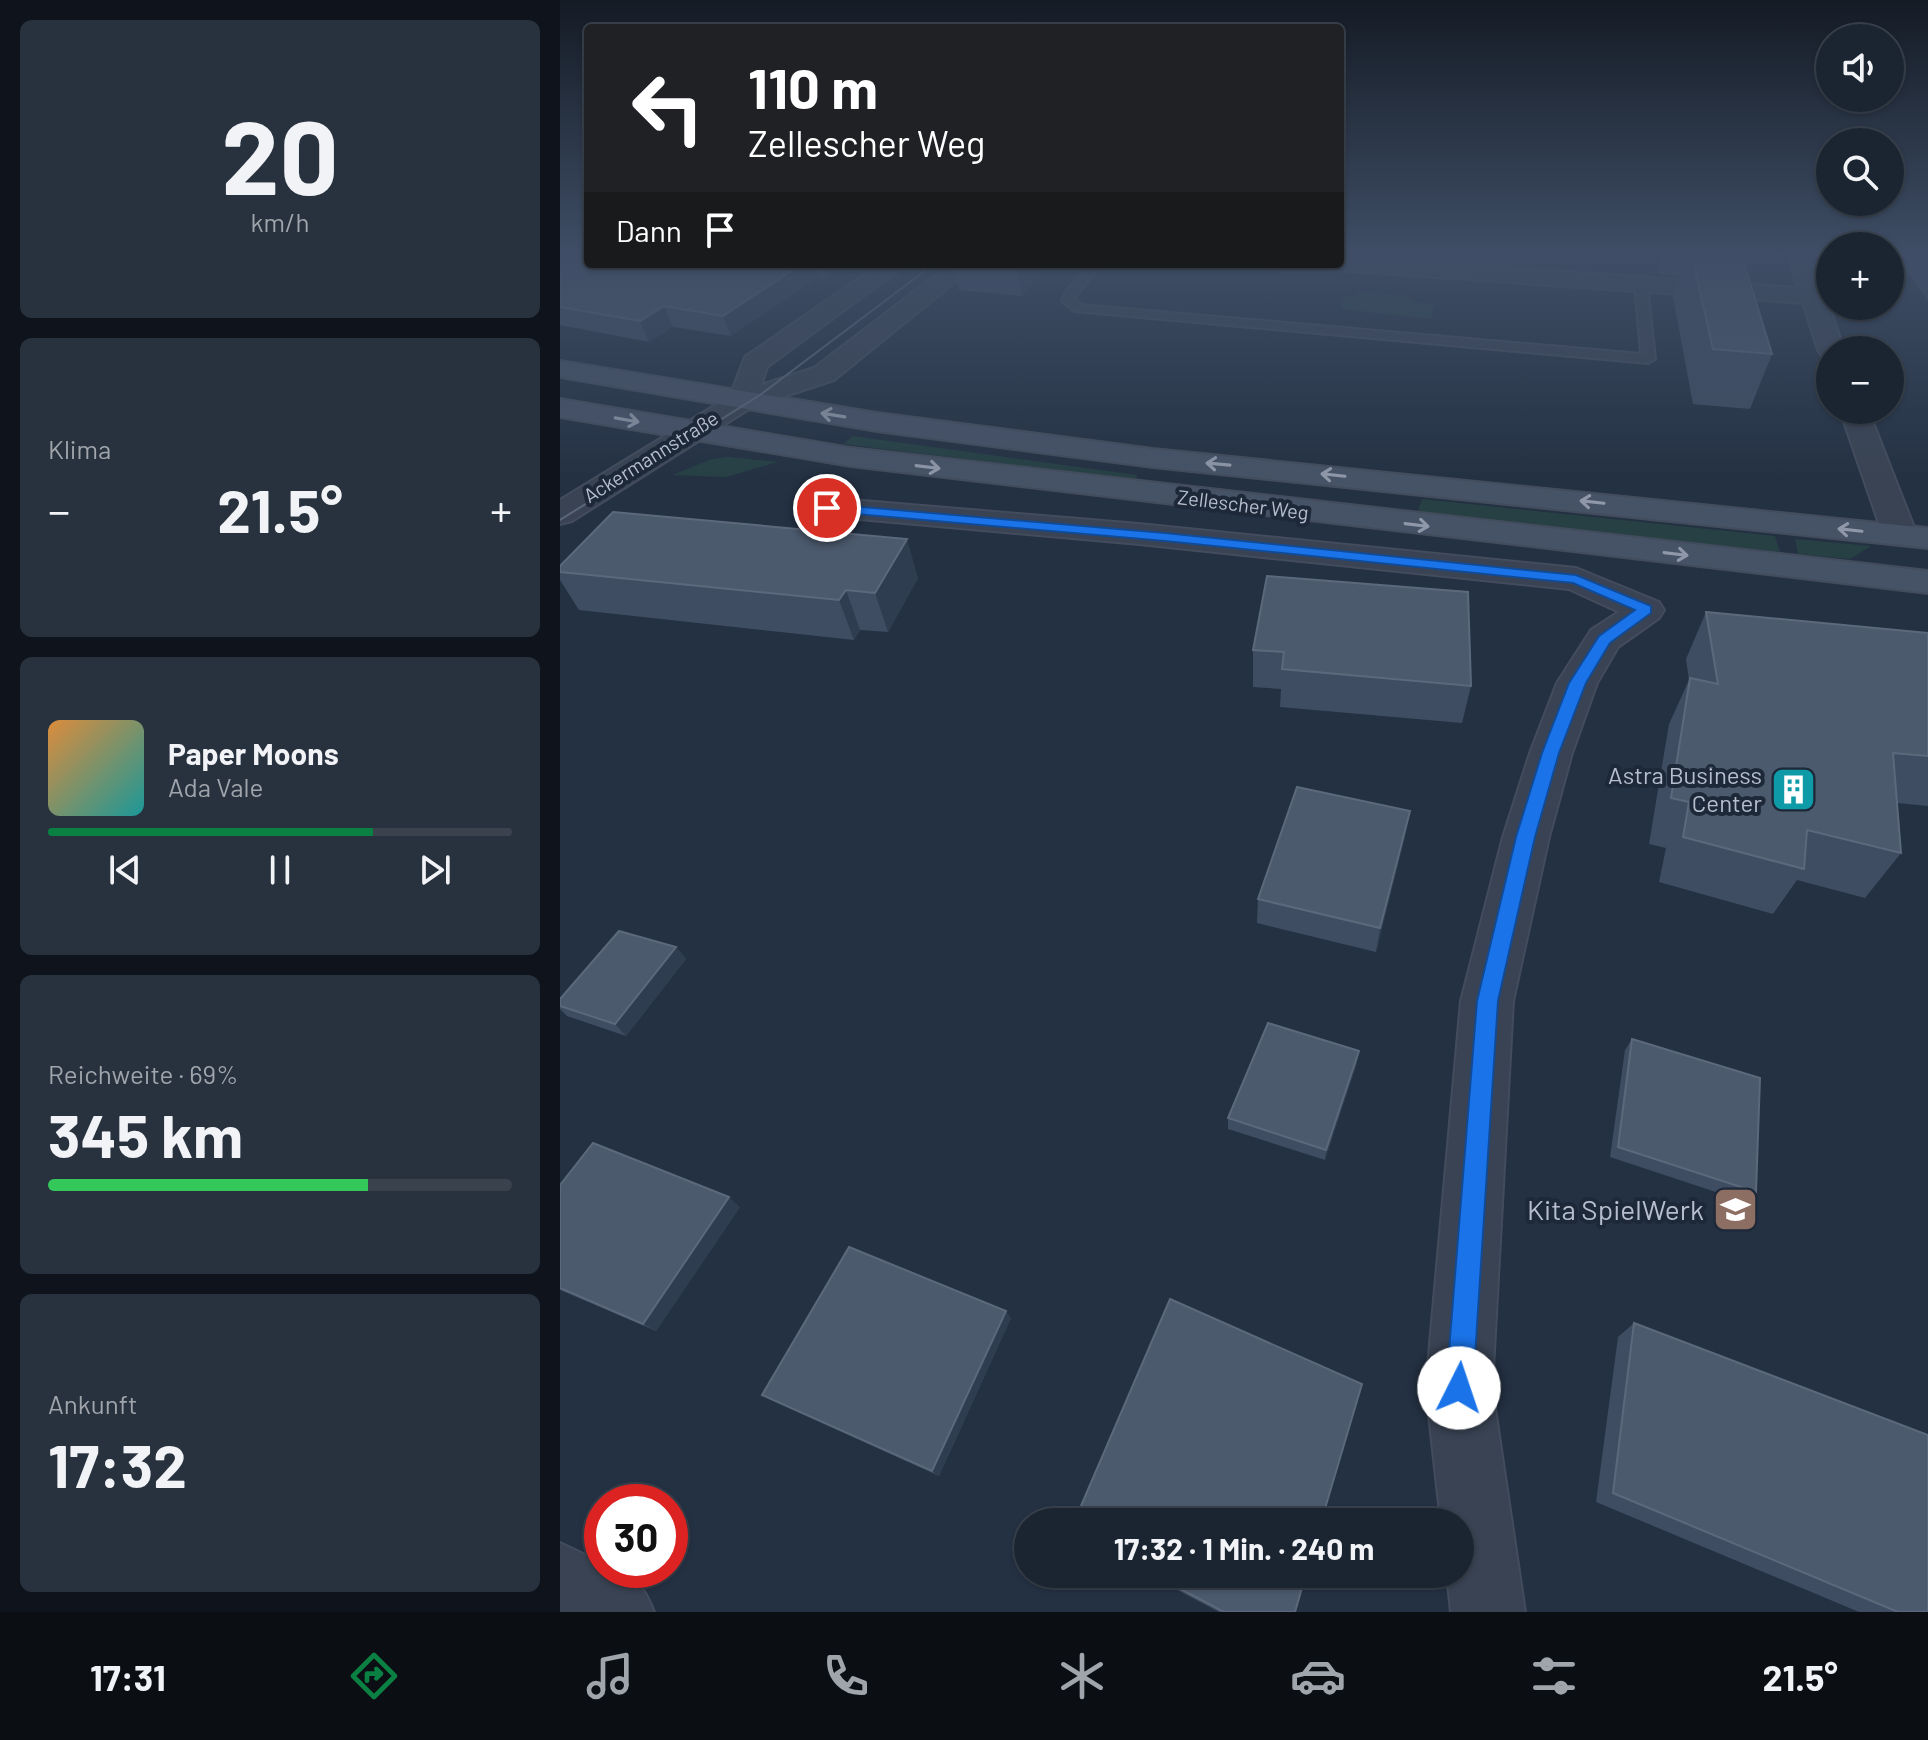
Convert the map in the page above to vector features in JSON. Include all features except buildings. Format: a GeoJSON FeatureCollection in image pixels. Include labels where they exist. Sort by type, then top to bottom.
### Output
{"type":"FeatureCollection","features":[{"type":"Feature","properties":{"kind":"main road","name":"Zellescher Weg"},"geometry":{"type":"LineString","coordinates":[[560,369],[877,422],[1153,458],[1914,537]]}},
{"type":"Feature","properties":{"kind":"main road","name":"Zellescher Weg"},"geometry":{"type":"LineString","coordinates":[[560,408],[812,452],[927,467],[1928,582]]}},
{"type":"Feature","properties":{"kind":"street"},"geometry":{"type":"LineString","coordinates":[[742,401],[755,363],[804,328]]}},
{"type":"Feature","properties":{"kind":"street","name":"Ackermannstraße"},"geometry":{"type":"LineString","coordinates":[[560,514],[742,401],[824,374],[883,328]]}},
{"type":"Feature","properties":{"kind":"street"},"geometry":{"type":"LineString","coordinates":[[1861,424],[1914,537]]}},
{"type":"Feature","properties":{"kind":"street","name":"Zellescher Weg"},"geometry":{"type":"LineString","coordinates":[[827,508],[1226,543],[1576,579],[1646,610],[1604,639],[1577,683],[1551,753],[1526,837],[1487,1001],[1459,1388],[1488,1612]]}},
{"type":"Feature","properties":{"kind":"street"},"geometry":{"type":"LineString","coordinates":[[560,1580],[617,1612]]}},
{"type":"Feature","properties":{"kind":"lane"},"geometry":{"type":"LineString","coordinates":[[1304,328],[1648,359],[1645,328]]}},
{"type":"Feature","properties":{"kind":"green space"},"geometry":{"type":"Polygon","coordinates":[[[853,436],[1137,475],[1136,480],[843,444],[853,436]]]}},
{"type":"Feature","properties":{"kind":"green space"},"geometry":{"type":"Polygon","coordinates":[[[728,457],[778,462],[726,477],[672,475],[712,459],[728,457]]]}},
{"type":"Feature","properties":{"kind":"green space"},"geometry":{"type":"Polygon","coordinates":[[[1422,499],[1775,536],[1780,552],[1417,513],[1422,499]]]}},
{"type":"Feature","properties":{"kind":"green space"},"geometry":{"type":"Polygon","coordinates":[[[1795,539],[1871,546],[1850,559],[1798,554],[1795,539]]]}},
{"type":"Feature","properties":{"kind":"tram line"},"geometry":{"type":"LineString","coordinates":[[560,520],[760,395],[849,328]]}},
{"type":"Feature","properties":{"kind":"place","name":"Astra Business Center"},"geometry":{"type":"Point","coordinates":[1793,790]}},
{"type":"Feature","properties":{"kind":"place","name":"Kita SpielWerk"},"geometry":{"type":"Point","coordinates":[1735,1210]}},
{"type":"Feature","properties":{"kind":"route"},"geometry":{"type":"LineString","coordinates":[[827,508],[1165,537],[1576,579],[1646,610],[1604,639],[1577,683],[1551,753],[1526,837],[1487,1001],[1459,1388]]}}]}
